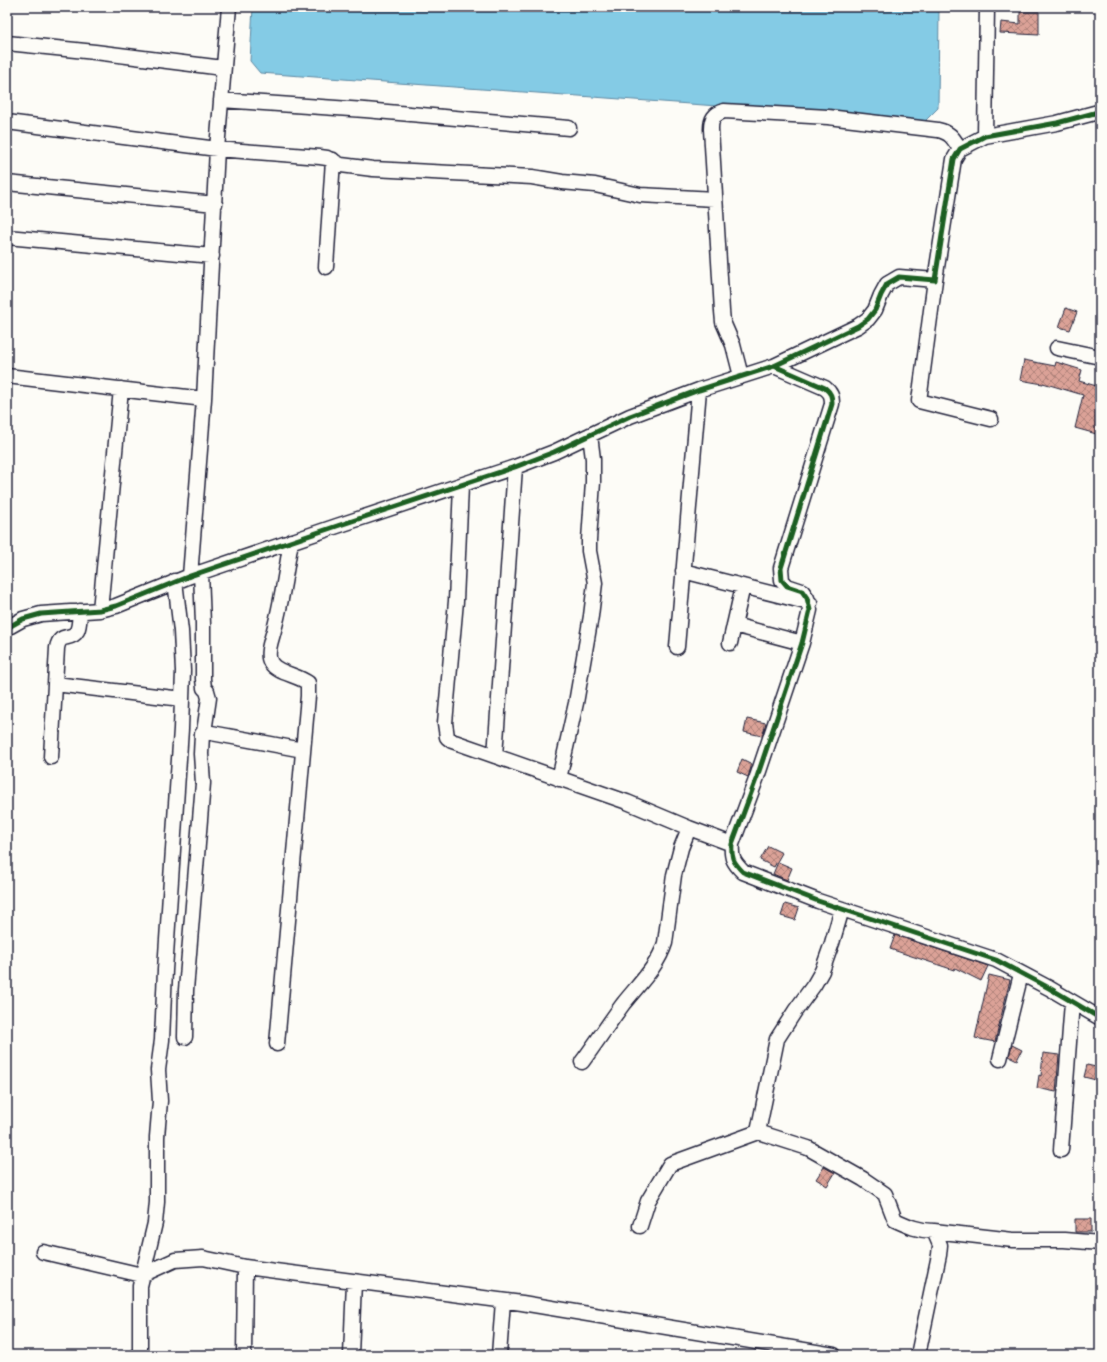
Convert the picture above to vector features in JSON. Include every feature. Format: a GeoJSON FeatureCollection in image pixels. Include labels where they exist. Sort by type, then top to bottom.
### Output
{"type":"FeatureCollection","features":[{"type":"Feature","properties":{"kind":"street"},"geometry":{"type":"LineString","coordinates":[[186,1037],[186,990],[203,794],[201,736],[204,732],[209,698],[207,691],[204,688],[203,679],[203,624],[196,574],[217,149],[229,7]]}},
{"type":"Feature","properties":{"kind":"street"},"geometry":{"type":"LineString","coordinates":[[985,136],[987,7]]}},
{"type":"Feature","properties":{"kind":"street"},"geometry":{"type":"LineString","coordinates":[[7,43],[223,68]]}},
{"type":"Feature","properties":{"kind":"street"},"geometry":{"type":"LineString","coordinates":[[221,100],[366,110],[569,128]]}},
{"type":"Feature","properties":{"kind":"street"},"geometry":{"type":"LineString","coordinates":[[742,376],[733,345],[723,322],[711,122],[718,113],[724,111],[828,117],[938,130],[947,132],[960,149]]}},
{"type":"Feature","properties":{"kind":"street"},"geometry":{"type":"LineString","coordinates":[[991,419],[919,401],[935,280],[954,159],[960,149],[985,136],[1057,123],[1098,112],[1100,113]]}},
{"type":"Feature","properties":{"kind":"street"},"geometry":{"type":"LineString","coordinates":[[7,122],[217,149],[320,157],[333,160],[341,165],[373,169],[532,176],[562,182],[595,185],[640,195],[715,199]]}},
{"type":"Feature","properties":{"kind":"street"},"geometry":{"type":"LineString","coordinates":[[326,267],[333,160]]}},
{"type":"Feature","properties":{"kind":"street"},"geometry":{"type":"LineString","coordinates":[[7,183],[214,204]]}},
{"type":"Feature","properties":{"kind":"street"},"geometry":{"type":"LineString","coordinates":[[7,237],[212,256]]}},
{"type":"Feature","properties":{"kind":"street"},"geometry":{"type":"LineString","coordinates":[[7,628],[23,619],[40,614],[100,610],[116,606],[175,581],[515,467],[554,452],[630,416],[699,390],[774,366],[858,326],[868,319],[875,310],[880,295],[888,284],[898,277],[935,280]]}},
{"type":"Feature","properties":{"kind":"street"},"geometry":{"type":"LineString","coordinates":[[1057,348],[1100,357]]}},
{"type":"Feature","properties":{"kind":"street"},"geometry":{"type":"LineString","coordinates":[[774,366],[825,388],[832,397],[829,414],[781,568],[782,580],[787,586],[802,591],[810,603],[810,610],[802,642],[759,770],[732,844],[732,855],[735,864],[743,872],[818,901],[996,960],[1049,988],[1100,1018]]}},
{"type":"Feature","properties":{"kind":"street"},"geometry":{"type":"LineString","coordinates":[[7,376],[204,399]]}},
{"type":"Feature","properties":{"kind":"street"},"geometry":{"type":"LineString","coordinates":[[100,610],[121,389]]}},
{"type":"Feature","properties":{"kind":"street"},"geometry":{"type":"LineString","coordinates":[[677,647],[699,390]]}},
{"type":"Feature","properties":{"kind":"street"},"geometry":{"type":"LineString","coordinates":[[559,778],[576,703],[591,616],[595,583],[588,540],[593,482],[593,459],[590,434]]}},
{"type":"Feature","properties":{"kind":"street"},"geometry":{"type":"LineString","coordinates":[[495,756],[515,467]]}},
{"type":"Feature","properties":{"kind":"street"},"geometry":{"type":"LineString","coordinates":[[461,486],[456,601],[445,723],[445,732],[447,737],[452,741],[627,802],[732,844]]}},
{"type":"Feature","properties":{"kind":"street"},"geometry":{"type":"LineString","coordinates":[[277,1044],[308,683],[275,668],[270,662],[269,649],[278,617],[291,542]]}},
{"type":"Feature","properties":{"kind":"street"},"geometry":{"type":"LineString","coordinates":[[683,571],[810,603]]}},
{"type":"Feature","properties":{"kind":"street"},"geometry":{"type":"LineString","coordinates":[[140,1355],[140,1286],[155,1224],[157,1202],[156,1137],[160,1100],[158,1070],[162,1040],[182,699],[183,671],[181,631],[175,581]]}},
{"type":"Feature","properties":{"kind":"street"},"geometry":{"type":"LineString","coordinates":[[730,643],[743,586]]}},
{"type":"Feature","properties":{"kind":"street"},"geometry":{"type":"LineString","coordinates":[[51,757],[58,642],[61,638],[74,634],[78,630],[80,611]]}},
{"type":"Feature","properties":{"kind":"street"},"geometry":{"type":"LineString","coordinates":[[734,625],[802,642]]}},
{"type":"Feature","properties":{"kind":"street"},"geometry":{"type":"LineString","coordinates":[[55,684],[182,699]]}},
{"type":"Feature","properties":{"kind":"street"},"geometry":{"type":"LineString","coordinates":[[204,732],[303,750]]}},
{"type":"Feature","properties":{"kind":"street"},"geometry":{"type":"LineString","coordinates":[[582,1062],[662,952],[665,943],[674,875],[681,848],[690,828]]}},
{"type":"Feature","properties":{"kind":"street"},"geometry":{"type":"LineString","coordinates":[[758,1132],[777,1039],[794,1011],[814,985],[822,971],[842,909]]}},
{"type":"Feature","properties":{"kind":"street"},"geometry":{"type":"LineString","coordinates":[[1000,1059],[1021,974]]}},
{"type":"Feature","properties":{"kind":"street"},"geometry":{"type":"LineString","coordinates":[[1060,1150],[1072,1002]]}},
{"type":"Feature","properties":{"kind":"street"},"geometry":{"type":"LineString","coordinates":[[640,1226],[648,1200],[670,1164],[758,1132],[808,1148],[862,1179],[885,1194],[895,1220],[910,1228],[1013,1240],[1064,1240],[1100,1243]]}},
{"type":"Feature","properties":{"kind":"street"},"geometry":{"type":"LineString","coordinates":[[918,1355],[939,1255],[940,1245],[934,1231]]}},
{"type":"Feature","properties":{"kind":"street"},"geometry":{"type":"LineString","coordinates":[[43,1252],[142,1274],[175,1260],[203,1258],[245,1267],[503,1301],[834,1355]]}},
{"type":"Feature","properties":{"kind":"street"},"geometry":{"type":"LineString","coordinates":[[244,1355],[245,1267]]}},
{"type":"Feature","properties":{"kind":"street"},"geometry":{"type":"LineString","coordinates":[[351,1355],[354,1282]]}},
{"type":"Feature","properties":{"kind":"street"},"geometry":{"type":"LineString","coordinates":[[499,1355],[503,1301]]}},
{"type":"Feature","properties":{"kind":"water"},"geometry":{"type":"Polygon","coordinates":[[[253,7],[939,7],[938,108],[925,121],[260,73],[250,61],[253,7]]]}},
{"type":"Feature","properties":{"kind":"building"},"geometry":{"type":"Polygon","coordinates":[[[1020,12],[1039,12],[1039,35],[1000,33],[1001,22],[1020,24],[1020,12]]]}},
{"type":"Feature","properties":{"kind":"building"},"geometry":{"type":"Polygon","coordinates":[[[1066,308],[1077,312],[1070,330],[1059,327],[1066,308]]]}},
{"type":"Feature","properties":{"kind":"building"},"geometry":{"type":"Polygon","coordinates":[[[1024,360],[1055,366],[1056,362],[1082,370],[1079,381],[1100,387],[1100,435],[1075,428],[1083,395],[1043,383],[1020,380],[1024,360]]]}},
{"type":"Feature","properties":{"kind":"building"},"geometry":{"type":"Polygon","coordinates":[[[747,719],[766,723],[762,736],[744,732],[747,719]]]}},
{"type":"Feature","properties":{"kind":"building"},"geometry":{"type":"Polygon","coordinates":[[[742,759],[752,764],[748,777],[737,772],[742,759]]]}},
{"type":"Feature","properties":{"kind":"building"},"geometry":{"type":"Polygon","coordinates":[[[768,846],[782,853],[774,867],[760,860],[768,846]]]}},
{"type":"Feature","properties":{"kind":"building"},"geometry":{"type":"Polygon","coordinates":[[[778,862],[792,868],[787,880],[773,874],[778,862]]]}},
{"type":"Feature","properties":{"kind":"building"},"geometry":{"type":"Polygon","coordinates":[[[785,904],[799,908],[795,920],[781,916],[785,904]]]}},
{"type":"Feature","properties":{"kind":"building"},"geometry":{"type":"Polygon","coordinates":[[[895,935],[988,966],[981,981],[955,968],[954,970],[890,949],[895,935]]]}},
{"type":"Feature","properties":{"kind":"building"},"geometry":{"type":"Polygon","coordinates":[[[989,975],[1010,980],[995,1042],[975,1038],[989,975]]]}},
{"type":"Feature","properties":{"kind":"building"},"geometry":{"type":"Polygon","coordinates":[[[1012,1045],[1022,1050],[1017,1060],[1009,1056],[1012,1045]]]}},
{"type":"Feature","properties":{"kind":"building"},"geometry":{"type":"Polygon","coordinates":[[[1043,1053],[1059,1055],[1056,1092],[1037,1088],[1039,1075],[1041,1076],[1043,1053]]]}},
{"type":"Feature","properties":{"kind":"building"},"geometry":{"type":"Polygon","coordinates":[[[1087,1065],[1100,1068],[1100,1081],[1084,1077],[1087,1065]]]}},
{"type":"Feature","properties":{"kind":"building"},"geometry":{"type":"Polygon","coordinates":[[[824,1167],[835,1173],[827,1186],[816,1179],[824,1167]]]}},
{"type":"Feature","properties":{"kind":"building"},"geometry":{"type":"Polygon","coordinates":[[[1075,1219],[1091,1219],[1091,1232],[1075,1232],[1075,1219]]]}},
{"type":"Feature","properties":{"kind":"cycle path"},"geometry":{"type":"LineString","coordinates":[[7,628],[23,619],[41,614],[100,610],[116,606],[190,576],[515,467],[554,452],[630,416],[699,390],[774,366],[858,326],[868,319],[875,310],[887,284],[899,277],[935,280],[954,159],[960,149],[985,136],[1057,123],[1098,112],[1100,113]]}},
{"type":"Feature","properties":{"kind":"cycle path"},"geometry":{"type":"LineString","coordinates":[[774,366],[825,388],[831,395],[832,404],[781,568],[782,580],[787,586],[802,591],[807,598],[810,610],[802,643],[757,777],[732,844],[733,860],[743,872],[818,901],[996,960],[1049,988],[1100,1018]]}}]}
